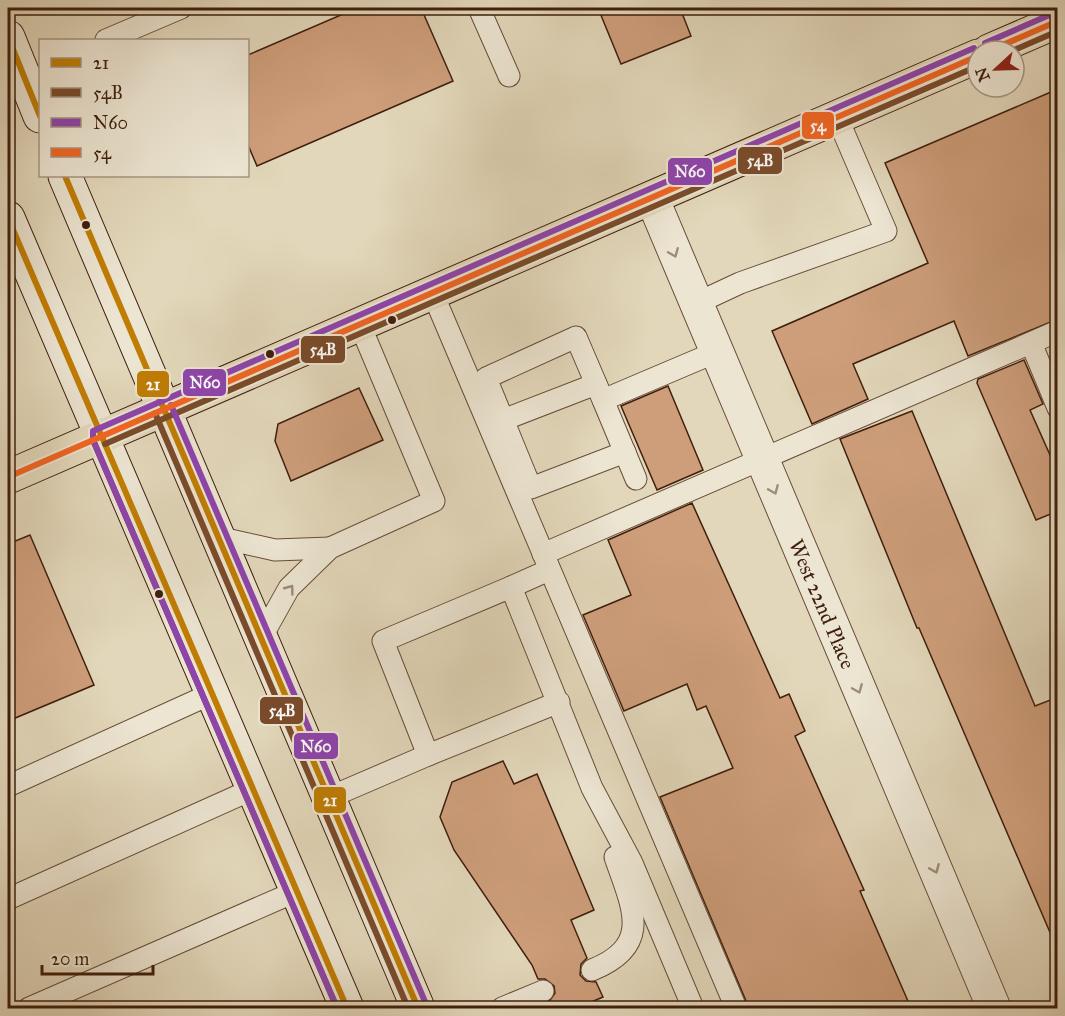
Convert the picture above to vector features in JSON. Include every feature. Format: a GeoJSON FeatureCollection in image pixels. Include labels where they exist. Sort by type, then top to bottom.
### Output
{"type":"FeatureCollection","features":[{"type":"Feature","properties":{"kind":"main road"},"geometry":{"type":"LineString","coordinates":[[1017,39],[1058,21]]}},
{"type":"Feature","properties":{"kind":"main road"},"geometry":{"type":"LineString","coordinates":[[8,37],[32,73],[39,111]]}},
{"type":"Feature","properties":{"kind":"main road"},"geometry":{"type":"LineString","coordinates":[[8,477],[966,61]]}},
{"type":"Feature","properties":{"kind":"main road"},"geometry":{"type":"LineString","coordinates":[[65,177],[418,1008]]}},
{"type":"Feature","properties":{"kind":"main road","name":"West 22nd Place"},"geometry":{"type":"LineString","coordinates":[[652,198],[994,1008]]}},
{"type":"Feature","properties":{"kind":"main road"},"geometry":{"type":"LineString","coordinates":[[8,218],[347,1008]]}},
{"type":"Feature","properties":{"kind":"lane"},"geometry":{"type":"LineString","coordinates":[[108,39],[181,8]]}},
{"type":"Feature","properties":{"kind":"lane"},"geometry":{"type":"LineString","coordinates":[[479,8],[509,76]]}},
{"type":"Feature","properties":{"kind":"lane"},"geometry":{"type":"LineString","coordinates":[[695,304],[740,284],[886,231],[837,117]]}},
{"type":"Feature","properties":{"kind":"lane"},"geometry":{"type":"LineString","coordinates":[[433,294],[736,1008]]}},
{"type":"Feature","properties":{"kind":"lane"},"geometry":{"type":"LineString","coordinates":[[261,638],[289,588],[330,548],[434,501],[360,325]]}},
{"type":"Feature","properties":{"kind":"lane"},"geometry":{"type":"LineString","coordinates":[[428,756],[383,641],[511,587],[546,562],[761,460],[1058,331]]}},
{"type":"Feature","properties":{"kind":"lane"},"geometry":{"type":"LineString","coordinates":[[625,452],[531,488],[486,378],[576,338],[625,452],[636,479]]}},
{"type":"Feature","properties":{"kind":"lane"},"geometry":{"type":"LineString","coordinates":[[1030,343],[1058,408]]}},
{"type":"Feature","properties":{"kind":"lane"},"geometry":{"type":"LineString","coordinates":[[503,420],[599,392],[716,352]]}},
{"type":"Feature","properties":{"kind":"lane"},"geometry":{"type":"LineString","coordinates":[[217,537],[274,550],[330,548]]}},
{"type":"Feature","properties":{"kind":"lane"},"geometry":{"type":"LineString","coordinates":[[511,587],[592,788],[633,909],[635,928],[626,950],[610,963],[592,970]]}},
{"type":"Feature","properties":{"kind":"lane"},"geometry":{"type":"LineString","coordinates":[[8,786],[213,693]]}},
{"type":"Feature","properties":{"kind":"lane"},"geometry":{"type":"LineString","coordinates":[[328,798],[559,702]]}},
{"type":"Feature","properties":{"kind":"lane"},"geometry":{"type":"LineString","coordinates":[[592,788],[632,863],[693,1008]]}},
{"type":"Feature","properties":{"kind":"lane"},"geometry":{"type":"LineString","coordinates":[[8,899],[253,789]]}},
{"type":"Feature","properties":{"kind":"lane"},"geometry":{"type":"LineString","coordinates":[[29,1008],[297,891]]}},
{"type":"Feature","properties":{"kind":"lane"},"geometry":{"type":"LineString","coordinates":[[502,1008],[543,992]]}},
{"type":"Feature","properties":{"kind":"building"},"geometry":{"type":"Polygon","coordinates":[[[357,8],[421,8],[453,81],[257,166],[249,147],[249,55],[357,8]]]}},
{"type":"Feature","properties":{"kind":"building"},"geometry":{"type":"Polygon","coordinates":[[[598,8],[680,8],[691,36],[621,64],[598,8]]]}},
{"type":"Feature","properties":{"kind":"building"},"geometry":{"type":"Polygon","coordinates":[[[1058,89],[1058,319],[968,356],[954,321],[853,364],[868,399],[812,424],[772,331],[928,263],[885,163],[1058,89]]]}},
{"type":"Feature","properties":{"kind":"building"},"geometry":{"type":"Polygon","coordinates":[[[1024,360],[1043,404],[1030,410],[1058,473],[1058,511],[1036,520],[977,383],[978,379],[1024,360]]]}},
{"type":"Feature","properties":{"kind":"building"},"geometry":{"type":"Polygon","coordinates":[[[668,386],[703,470],[657,490],[621,406],[668,386]]]}},
{"type":"Feature","properties":{"kind":"building"},"geometry":{"type":"Polygon","coordinates":[[[359,388],[383,440],[291,481],[275,441],[278,424],[359,388]]]}},
{"type":"Feature","properties":{"kind":"building"},"geometry":{"type":"Polygon","coordinates":[[[912,411],[1035,706],[1058,697],[1058,951],[919,628],[917,628],[840,439],[912,411]]]}},
{"type":"Feature","properties":{"kind":"building"},"geometry":{"type":"Polygon","coordinates":[[[692,503],[780,698],[789,694],[805,731],[795,736],[864,890],[860,891],[911,1008],[749,1008],[660,797],[733,768],[706,706],[697,710],[687,684],[624,711],[583,615],[631,595],[608,540],[692,503]]]}},
{"type":"Feature","properties":{"kind":"building"},"geometry":{"type":"Polygon","coordinates":[[[30,535],[94,685],[8,721],[8,544],[30,535]]]}},
{"type":"Feature","properties":{"kind":"building"},"geometry":{"type":"Polygon","coordinates":[[[503,761],[514,784],[537,774],[594,910],[571,920],[587,958],[581,964],[580,975],[586,981],[596,982],[603,997],[577,1008],[550,1008],[548,1003],[555,993],[554,986],[545,979],[538,979],[532,965],[454,850],[440,817],[452,782],[503,761]]]}},
{"type":"Feature","properties":{"kind":"transit line","name":"N60"},"geometry":{"type":"LineString","coordinates":[[994,39],[1054,13]]}},
{"type":"Feature","properties":{"kind":"transit line","name":"54"},"geometry":{"type":"LineString","coordinates":[[1017,39],[1058,21]]}},
{"type":"Feature","properties":{"kind":"transit line","name":"54B"},"geometry":{"type":"LineString","coordinates":[[1026,45],[1058,31]]}},
{"type":"Feature","properties":{"kind":"transit line","name":"21"},"geometry":{"type":"LineString","coordinates":[[8,37],[39,114]]}},
{"type":"Feature","properties":{"kind":"transit line","name":"N60"},"geometry":{"type":"LineString","coordinates":[[337,1008],[93,440],[93,431],[966,51]]}},
{"type":"Feature","properties":{"kind":"transit line","name":"54"},"geometry":{"type":"LineString","coordinates":[[8,477],[966,61]]}},
{"type":"Feature","properties":{"kind":"transit line","name":"54B"},"geometry":{"type":"LineString","coordinates":[[105,444],[966,71]]}},
{"type":"Feature","properties":{"kind":"transit line","name":"21"},"geometry":{"type":"LineString","coordinates":[[65,177],[418,1008]]}},
{"type":"Feature","properties":{"kind":"transit line","name":"21"},"geometry":{"type":"LineString","coordinates":[[8,218],[347,1008]]}},
{"type":"Feature","properties":{"kind":"transit line","name":"N60"},"geometry":{"type":"LineString","coordinates":[[171,405],[426,1004]]}},
{"type":"Feature","properties":{"kind":"transit line","name":"54B"},"geometry":{"type":"LineString","coordinates":[[155,413],[408,1008]]}},
{"type":"Feature","properties":{"kind":"transit line","name":"54B"},"geometry":{"type":"LineString","coordinates":[[93,440],[337,1008]]}}]}
